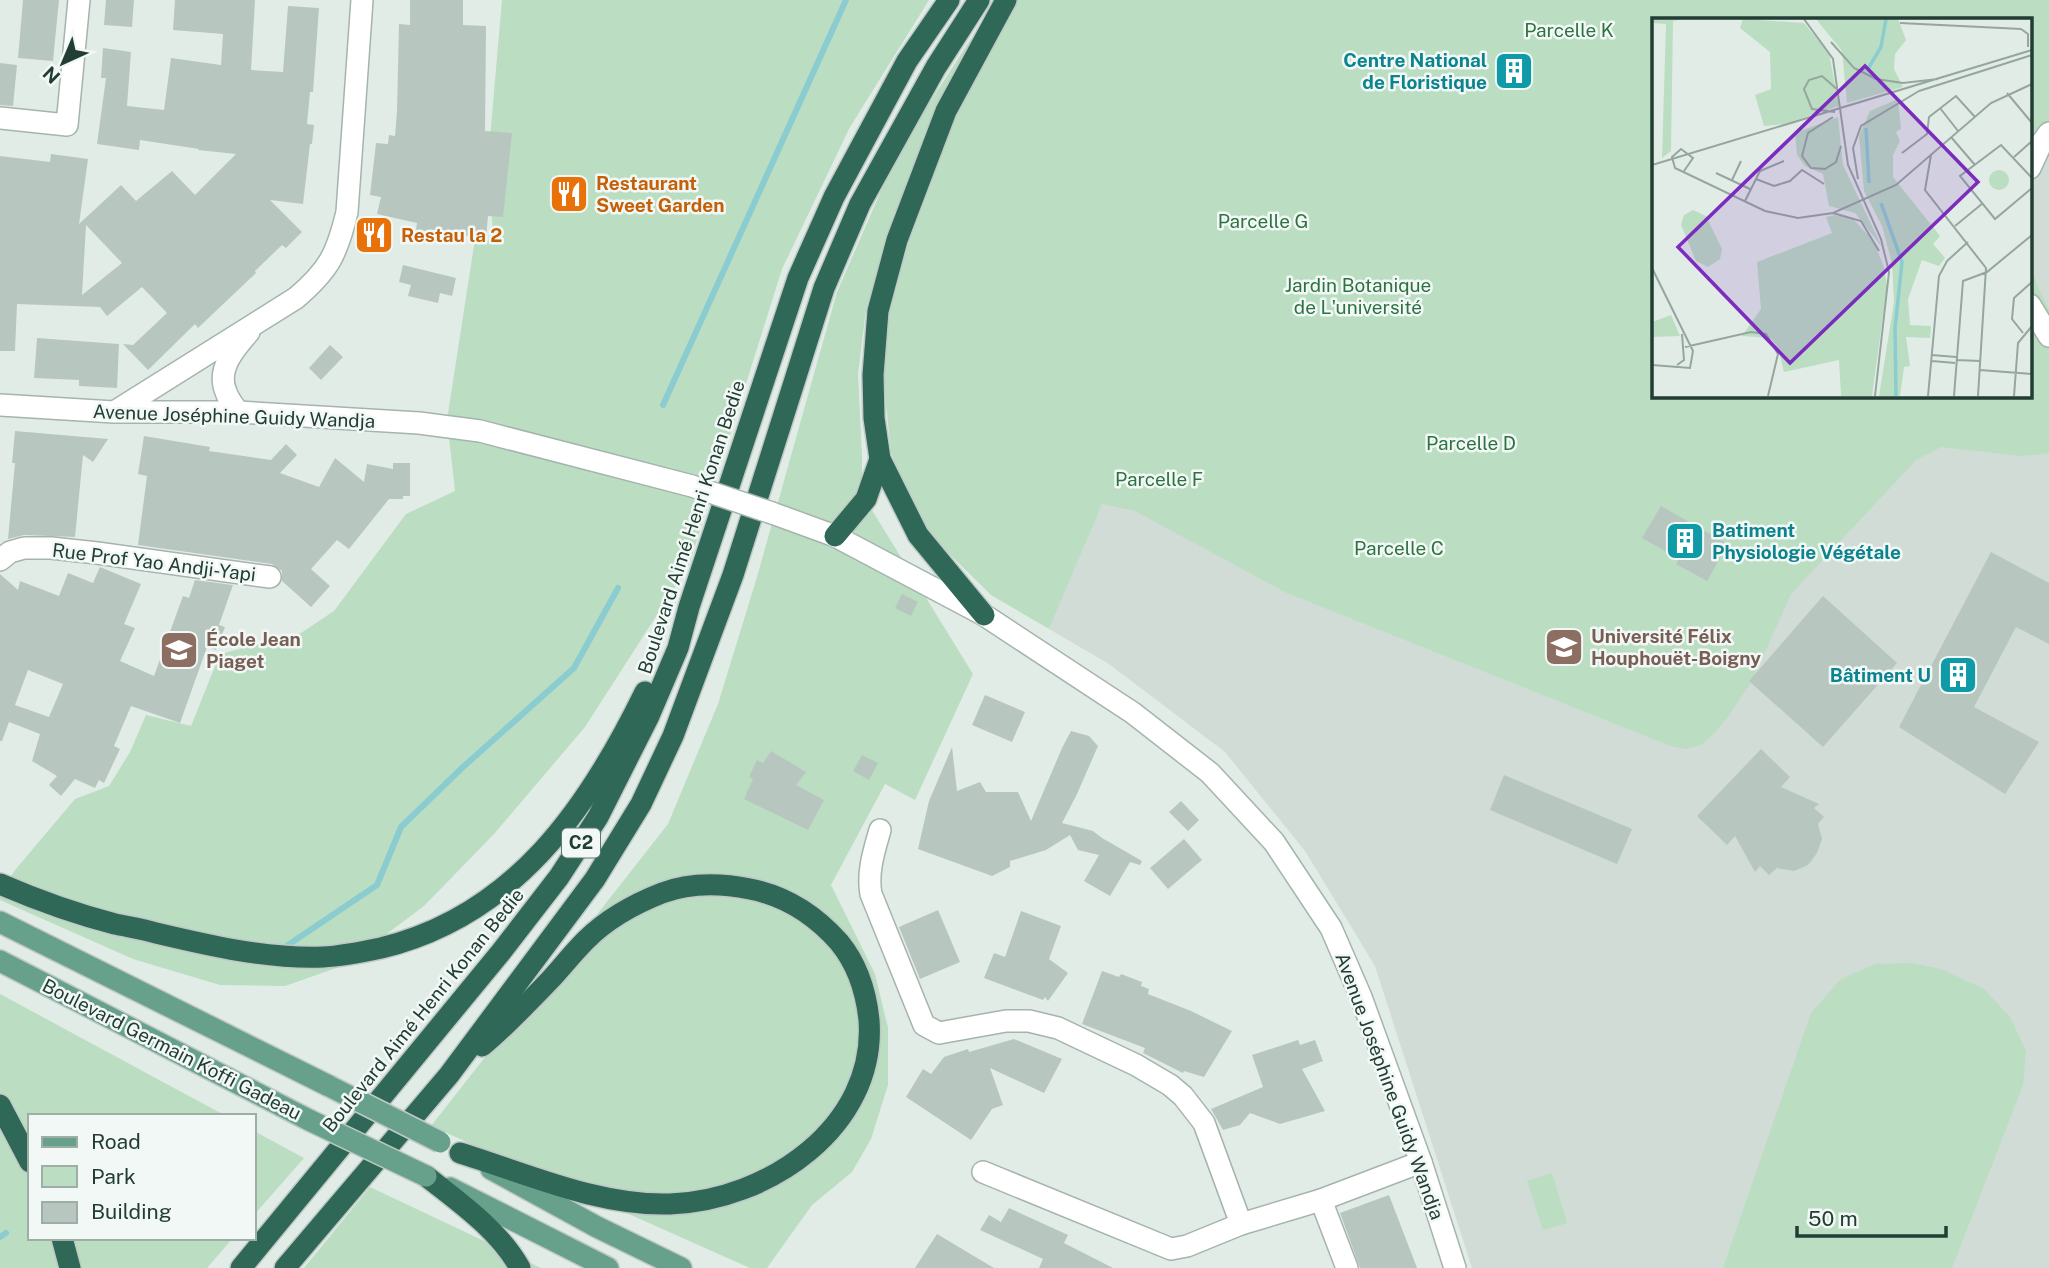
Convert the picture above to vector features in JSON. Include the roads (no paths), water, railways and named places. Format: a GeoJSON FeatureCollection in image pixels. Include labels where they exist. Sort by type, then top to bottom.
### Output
{"type":"FeatureCollection","features":[{"type":"Feature","properties":{"kind":"highway","name":"Boulevard Aimé Henri Konan Bedie"},"geometry":{"type":"LineString","coordinates":[[241,1268],[484,973],[559,877],[598,817],[649,716],[678,648],[689,607],[798,278],[834,197],[901,72],[949,0]]}},
{"type":"Feature","properties":{"kind":"highway"},"geometry":{"type":"LineString","coordinates":[[290,1264],[449,1075],[595,879],[641,804],[656,776],[691,690],[733,575],[824,288],[860,204],[936,67],[979,0]]}},
{"type":"Feature","properties":{"kind":"highway"},"geometry":{"type":"LineString","coordinates":[[984,615],[918,535],[880,459],[874,418],[873,375],[878,312],[897,240],[947,111],[1006,0]]}},
{"type":"Feature","properties":{"kind":"highway"},"geometry":{"type":"LineString","coordinates":[[835,536],[866,499],[880,459]]}},
{"type":"Feature","properties":{"kind":"highway"},"geometry":{"type":"LineString","coordinates":[[0,884],[38,900],[114,923],[262,954],[325,957],[400,943],[425,934],[475,909],[519,876],[541,853],[578,804],[619,742],[667,643],[689,607]]}},
{"type":"Feature","properties":{"kind":"highway"},"geometry":{"type":"LineString","coordinates":[[449,1075],[500,1031],[587,939],[605,924],[642,902],[688,886],[729,885],[757,890],[775,895],[813,916],[849,955],[863,985],[868,1009],[870,1035],[861,1080],[851,1102],[833,1129],[813,1149],[791,1165],[723,1195],[667,1204],[616,1199],[580,1192],[460,1153]]}},
{"type":"Feature","properties":{"kind":"highway"},"geometry":{"type":"LineString","coordinates":[[0,1105],[28,1158]]}},
{"type":"Feature","properties":{"kind":"highway"},"geometry":{"type":"LineString","coordinates":[[426,1176],[481,1221],[504,1244],[520,1268]]}},
{"type":"Feature","properties":{"kind":"highway"},"geometry":{"type":"LineString","coordinates":[[63,1240],[70,1268]]}},
{"type":"Feature","properties":{"kind":"main road","name":"Boulevard Germain Koffi Gadeau"},"geometry":{"type":"LineString","coordinates":[[0,922],[460,1153]]}},
{"type":"Feature","properties":{"kind":"main road","name":"Boulevard Germain Koffi Gadeau"},"geometry":{"type":"LineString","coordinates":[[0,961],[309,1120],[608,1268]]}},
{"type":"Feature","properties":{"kind":"main road"},"geometry":{"type":"LineString","coordinates":[[460,1153],[597,1227],[681,1268]]}},
{"type":"Feature","properties":{"kind":"street"},"geometry":{"type":"LineString","coordinates":[[0,118],[67,125],[79,0]]}},
{"type":"Feature","properties":{"kind":"street"},"geometry":{"type":"LineString","coordinates":[[114,412],[296,298],[320,275],[340,243],[347,212],[362,0]]}},
{"type":"Feature","properties":{"kind":"street"},"geometry":{"type":"LineString","coordinates":[[2032,164],[2049,133]]}},
{"type":"Feature","properties":{"kind":"street"},"geometry":{"type":"LineString","coordinates":[[2032,309],[2049,335]]}},
{"type":"Feature","properties":{"kind":"street"},"geometry":{"type":"LineString","coordinates":[[238,412],[226,393],[223,373],[234,351],[260,319]]}},
{"type":"Feature","properties":{"kind":"street","name":"Avenue Joséphine Guidy Wandja"},"geometry":{"type":"LineString","coordinates":[[0,405],[114,412],[238,412],[419,423],[480,431],[692,486],[772,513],[835,536],[984,615],[1133,713],[1210,773],[1274,842],[1331,928],[1361,997],[1421,1162],[1455,1268]]}},
{"type":"Feature","properties":{"kind":"street","name":"Rue Prof Yao Andji-Yapi"},"geometry":{"type":"LineString","coordinates":[[0,560],[10,552],[24,548],[51,548],[270,577]]}},
{"type":"Feature","properties":{"kind":"street"},"geometry":{"type":"LineString","coordinates":[[880,830],[870,871],[871,894],[924,1025],[939,1032],[1006,1021],[1028,1021],[1058,1028],[1136,1065],[1170,1085],[1200,1115],[1241,1224]]}},
{"type":"Feature","properties":{"kind":"street"},"geometry":{"type":"LineString","coordinates":[[983,1172],[1171,1249],[1321,1200],[1421,1162]]}},
{"type":"Feature","properties":{"kind":"street"},"geometry":{"type":"LineString","coordinates":[[1321,1200],[1347,1268]]}},
{"type":"Feature","properties":{"kind":"waterway"},"geometry":{"type":"LineString","coordinates":[[663,405],[846,0]]}},
{"type":"Feature","properties":{"kind":"waterway"},"geometry":{"type":"LineString","coordinates":[[282,949],[377,885],[401,827],[463,767],[574,668],[618,588]]}},
{"type":"Feature","properties":{"kind":"waterway"},"geometry":{"type":"LineString","coordinates":[[0,1237],[6,1233]]}},
{"type":"Feature","properties":{"kind":"place","name":"Centre National de Floristique"},"geometry":{"type":"Point","coordinates":[1514,71]}},
{"type":"Feature","properties":{"kind":"place","name":"Restaurant Sweet Garden"},"geometry":{"type":"Point","coordinates":[569,194]}},
{"type":"Feature","properties":{"kind":"place","name":"Restau la 2"},"geometry":{"type":"Point","coordinates":[374,235]}},
{"type":"Feature","properties":{"kind":"place","name":"Batiment Physiologie Végétale"},"geometry":{"type":"Point","coordinates":[1685,541]}},
{"type":"Feature","properties":{"kind":"place","name":"Université Félix Houphouët-Boigny"},"geometry":{"type":"Point","coordinates":[1564,647]}},
{"type":"Feature","properties":{"kind":"place","name":"École Jean Piaget"},"geometry":{"type":"Point","coordinates":[179,650]}},
{"type":"Feature","properties":{"kind":"place","name":"Bâtiment U"},"geometry":{"type":"Point","coordinates":[1958,675]}},
{"type":"Feature","properties":{"kind":"park label","name":"Parcelle K"},"geometry":{"type":"Point","coordinates":[1569,30]}},
{"type":"Feature","properties":{"kind":"park label","name":"Parcelle G"},"geometry":{"type":"Point","coordinates":[1263,221]}},
{"type":"Feature","properties":{"kind":"park label","name":"Jardin Botanique de L'université"},"geometry":{"type":"Point","coordinates":[1358,296]}},
{"type":"Feature","properties":{"kind":"park label","name":"Parcelle D"},"geometry":{"type":"Point","coordinates":[1471,443]}},
{"type":"Feature","properties":{"kind":"park label","name":"Parcelle F"},"geometry":{"type":"Point","coordinates":[1159,479]}},
{"type":"Feature","properties":{"kind":"park label","name":"Parcelle C"},"geometry":{"type":"Point","coordinates":[1399,548]}}]}
